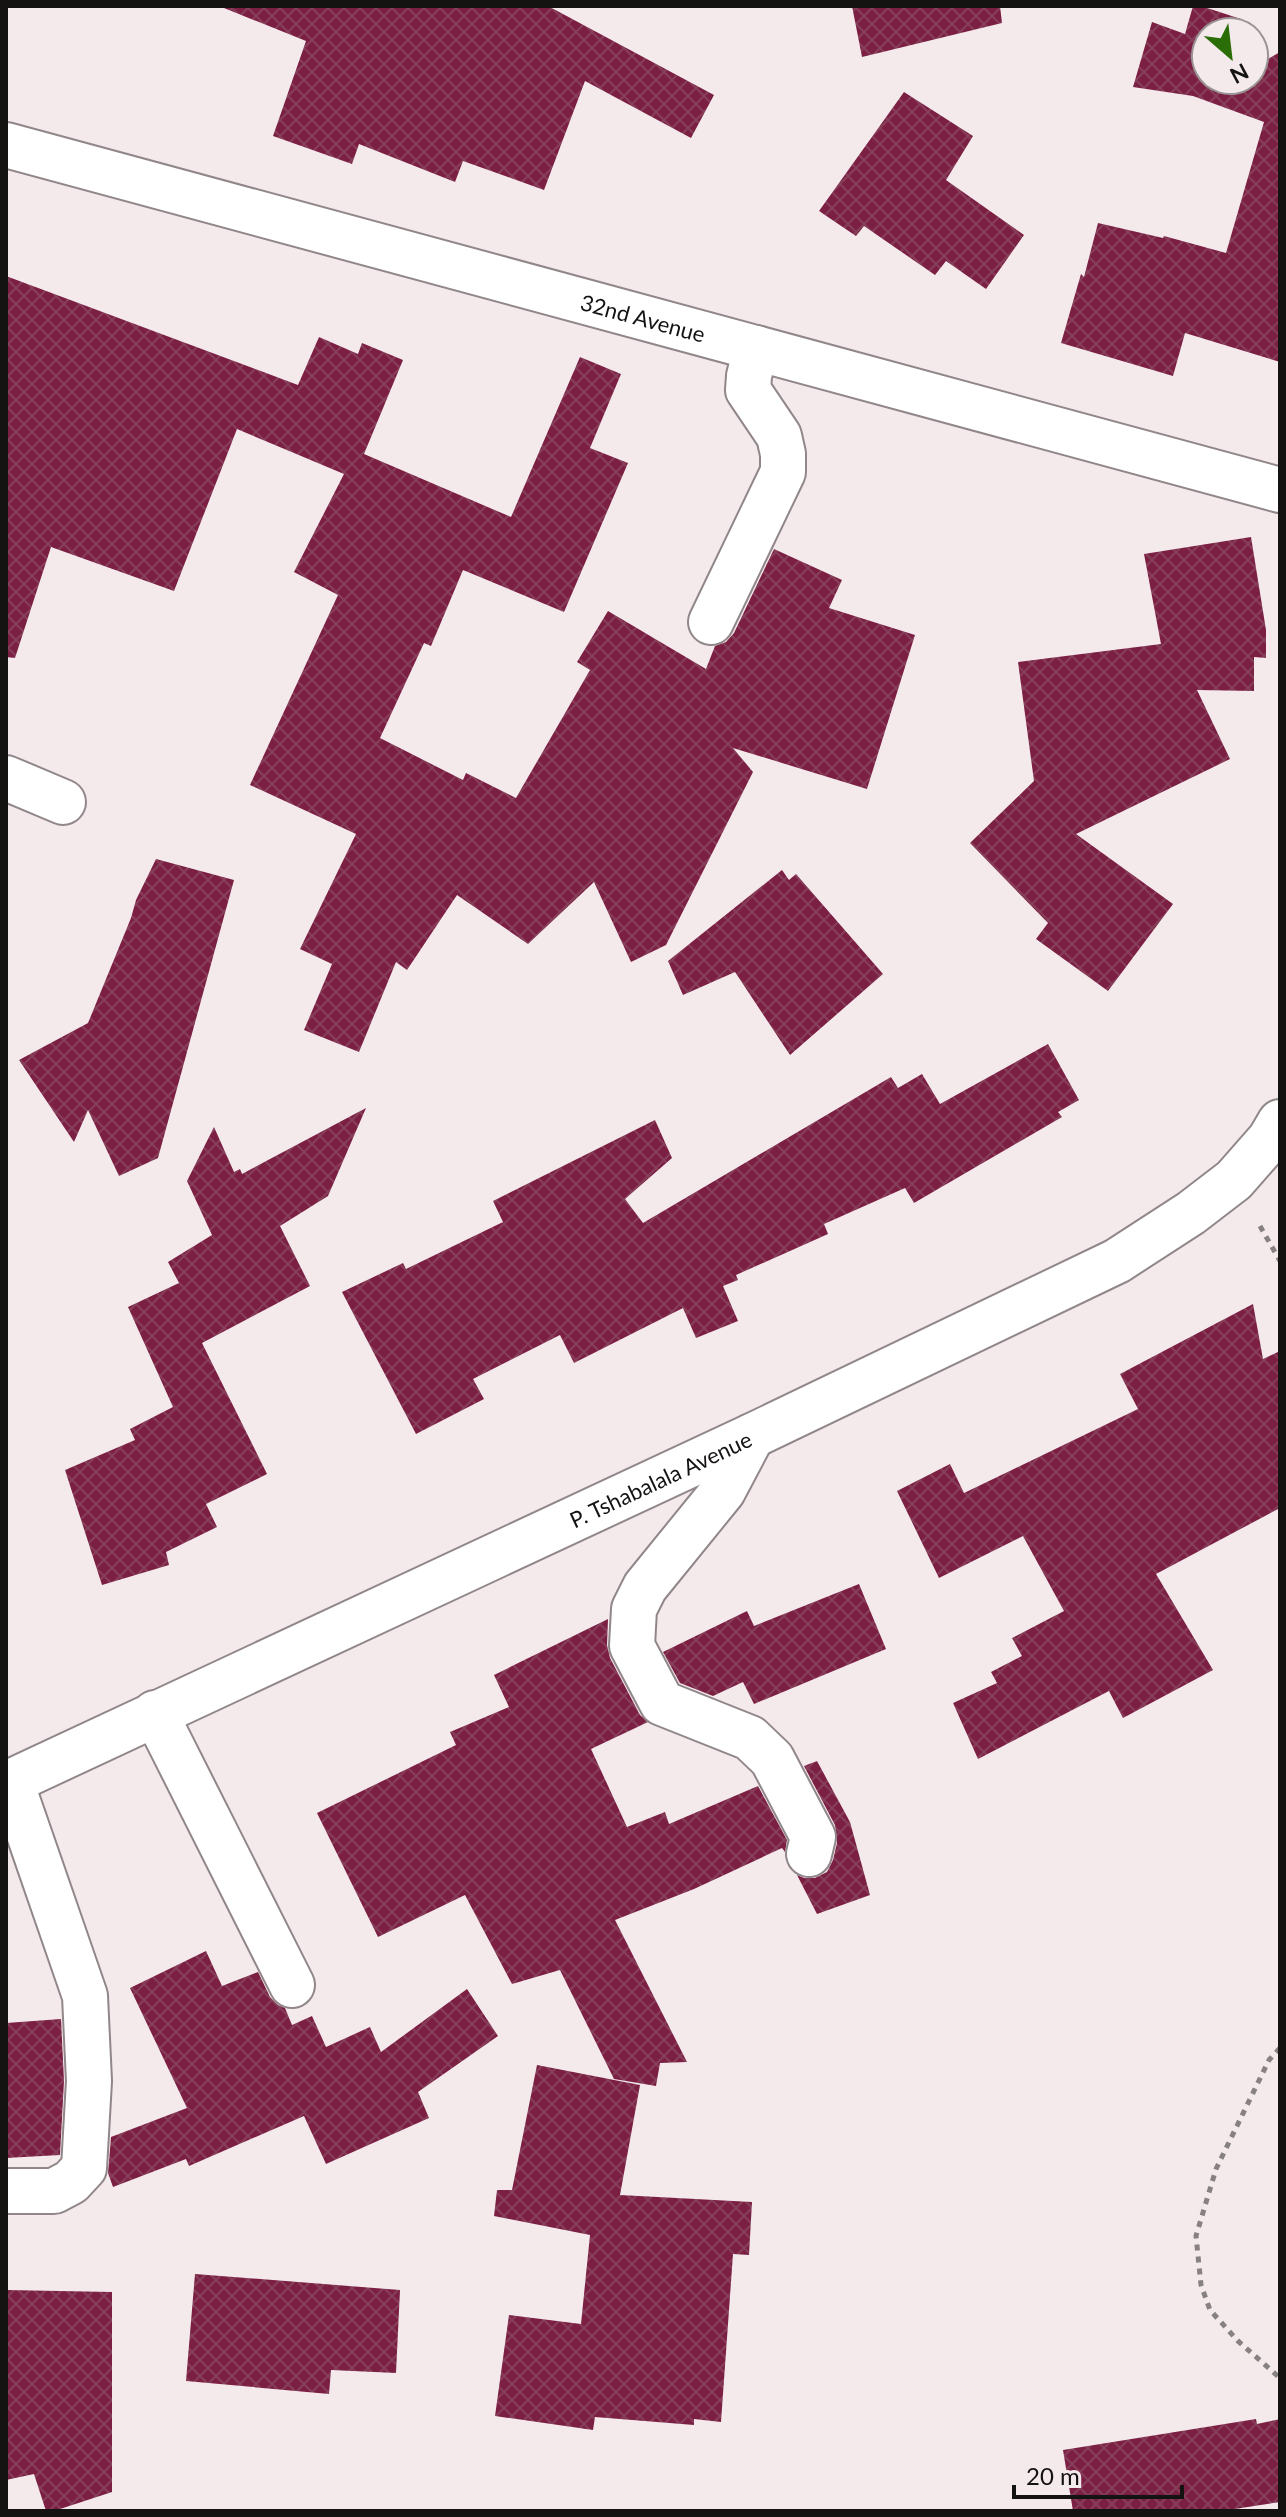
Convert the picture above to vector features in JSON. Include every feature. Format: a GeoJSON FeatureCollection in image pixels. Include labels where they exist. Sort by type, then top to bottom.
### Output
{"type":"FeatureCollection","features":[{"type":"Feature","properties":{"kind":"street","name":"32nd Avenue"},"geometry":{"type":"LineString","coordinates":[[6,145],[1280,490]]}},
{"type":"Feature","properties":{"kind":"street"},"geometry":{"type":"LineString","coordinates":[[711,622],[783,472],[779,436],[748,390],[756,348]]}},
{"type":"Feature","properties":{"kind":"street"},"geometry":{"type":"LineString","coordinates":[[6,778],[63,802]]}},
{"type":"Feature","properties":{"kind":"street","name":"P. Tshabalala Avenue"},"geometry":{"type":"LineString","coordinates":[[8,1783],[752,1436],[1117,1261],[1191,1213],[1234,1180],[1270,1139],[1280,1122]]}},
{"type":"Feature","properties":{"kind":"street"},"geometry":{"type":"LineString","coordinates":[[752,1436],[723,1491],[645,1587],[634,1609],[632,1646],[662,1703],[750,1738],[772,1759],[813,1837],[809,1854]]}},
{"type":"Feature","properties":{"kind":"street"},"geometry":{"type":"LineString","coordinates":[[155,1713],[292,1985]]}},
{"type":"Feature","properties":{"kind":"street"},"geometry":{"type":"LineString","coordinates":[[6,2191],[54,2191],[71,2182],[84,2168],[89,2081],[85,1996],[8,1783]]}},
{"type":"Feature","properties":{"kind":"path"},"geometry":{"type":"LineString","coordinates":[[1280,2048],[1269,2060],[1216,2169],[1196,2236],[1201,2285],[1210,2310],[1238,2341],[1280,2378]]}},
{"type":"Feature","properties":{"kind":"building"},"geometry":{"type":"Polygon","coordinates":[[[224,6],[548,6],[714,95],[691,138],[585,81],[544,190],[463,161],[455,182],[359,144],[352,164],[273,136],[306,41],[224,6]]]}},
{"type":"Feature","properties":{"kind":"building"},"geometry":{"type":"Polygon","coordinates":[[[852,6],[1000,6],[1002,23],[862,57],[852,6]]]}},
{"type":"Feature","properties":{"kind":"building"},"geometry":{"type":"Polygon","coordinates":[[[1193,6],[1201,6],[1232,16],[1190,16],[1193,6]]]}},
{"type":"Feature","properties":{"kind":"building"},"geometry":{"type":"Polygon","coordinates":[[[1190,16],[1190,96],[1133,87],[1152,22],[1185,34],[1190,16]]]}},
{"type":"Feature","properties":{"kind":"building"},"geometry":{"type":"Polygon","coordinates":[[[1280,52],[1280,362],[1185,333],[1173,376],[1061,343],[1081,274],[1084,277],[1098,223],[1164,236],[1226,253],[1264,122],[1193,96],[1270,96],[1270,58],[1280,52]]]}},
{"type":"Feature","properties":{"kind":"building"},"geometry":{"type":"Polygon","coordinates":[[[904,92],[973,136],[946,180],[1024,235],[986,289],[946,261],[935,275],[864,226],[856,236],[819,211],[904,92]]]}},
{"type":"Feature","properties":{"kind":"building"},"geometry":{"type":"Polygon","coordinates":[[[6,276],[298,385],[319,337],[358,354],[362,343],[403,360],[364,454],[511,517],[580,357],[621,374],[590,448],[628,463],[564,612],[463,570],[431,646],[424,643],[380,738],[463,780],[466,773],[516,798],[590,670],[577,662],[608,611],[706,669],[715,646],[726,642],[734,633],[774,549],[842,580],[829,608],[915,635],[867,789],[733,748],[753,772],[666,945],[631,962],[594,882],[528,944],[457,895],[407,970],[396,962],[359,1052],[304,1030],[332,964],[300,949],[356,834],[250,785],[338,595],[294,572],[344,474],[237,429],[174,591],[51,547],[15,658],[6,657],[6,276]]]}},
{"type":"Feature","properties":{"kind":"building"},"geometry":{"type":"Polygon","coordinates":[[[1251,537],[1266,630],[1266,658],[1254,657],[1254,691],[1197,690],[1230,759],[1076,834],[1173,904],[1108,991],[1036,939],[1048,923],[970,843],[1034,781],[1018,662],[1161,644],[1144,554],[1251,537]]]}},
{"type":"Feature","properties":{"kind":"building"},"geometry":{"type":"Polygon","coordinates":[[[156,859],[234,880],[158,1158],[119,1176],[88,1110],[74,1142],[19,1060],[88,1023],[136,900],[156,859]]]}},
{"type":"Feature","properties":{"kind":"building"},"geometry":{"type":"Polygon","coordinates":[[[782,870],[789,880],[796,874],[883,974],[790,1055],[735,972],[683,995],[668,961],[782,870]]]}},
{"type":"Feature","properties":{"kind":"building"},"geometry":{"type":"Polygon","coordinates":[[[1048,1044],[1079,1100],[1058,1112],[1062,1117],[914,1203],[905,1188],[824,1224],[828,1234],[736,1275],[738,1280],[723,1286],[738,1321],[696,1338],[683,1308],[574,1363],[560,1335],[473,1379],[484,1399],[416,1434],[342,1292],[403,1263],[406,1269],[503,1222],[493,1201],[655,1120],[672,1158],[625,1199],[643,1223],[891,1077],[898,1088],[922,1074],[940,1104],[1048,1044]]]}},
{"type":"Feature","properties":{"kind":"building"},"geometry":{"type":"Polygon","coordinates":[[[366,1108],[328,1196],[280,1226],[310,1286],[202,1343],[267,1474],[206,1504],[217,1527],[166,1552],[169,1565],[102,1585],[65,1470],[135,1440],[130,1429],[173,1407],[128,1307],[179,1283],[168,1262],[212,1235],[187,1181],[214,1127],[234,1172],[240,1169],[242,1174],[366,1108]]]}},
{"type":"Feature","properties":{"kind":"building"},"geometry":{"type":"Polygon","coordinates":[[[1253,1304],[1263,1359],[1280,1351],[1280,1508],[1156,1574],[1213,1670],[1123,1718],[1109,1691],[978,1759],[953,1703],[997,1683],[991,1672],[1022,1656],[1012,1638],[1064,1611],[1023,1536],[939,1578],[897,1491],[950,1464],[964,1493],[1138,1409],[1120,1374],[1253,1304]]]}},
{"type":"Feature","properties":{"kind":"building"},"geometry":{"type":"Polygon","coordinates":[[[859,1584],[886,1649],[754,1704],[743,1682],[713,1696],[680,1683],[663,1652],[747,1611],[754,1626],[859,1584]]]}},
{"type":"Feature","properties":{"kind":"building"},"geometry":{"type":"Polygon","coordinates":[[[608,1619],[610,1658],[640,1715],[648,1722],[591,1749],[627,1827],[665,1812],[669,1824],[758,1786],[787,1840],[785,1852],[782,1848],[694,1889],[615,1920],[687,2062],[660,2063],[656,2086],[614,2079],[560,1970],[512,1984],[465,1895],[378,1937],[317,1813],[456,1745],[450,1732],[509,1707],[494,1675],[608,1619]]]}},
{"type":"Feature","properties":{"kind":"building"},"geometry":{"type":"Polygon","coordinates":[[[817,1761],[850,1822],[870,1895],[817,1914],[797,1875],[815,1878],[827,1872],[837,1843],[835,1825],[804,1766],[817,1761]]]}},
{"type":"Feature","properties":{"kind":"building"},"geometry":{"type":"Polygon","coordinates":[[[206,1951],[222,1986],[258,1972],[270,1997],[285,2008],[292,2025],[312,2016],[326,2047],[370,2027],[381,2052],[467,1989],[498,2036],[418,2092],[429,2118],[326,2164],[304,2116],[189,2166],[186,2159],[113,2187],[108,2173],[111,2137],[187,2108],[130,1988],[206,1951]]]}},
{"type":"Feature","properties":{"kind":"building"},"geometry":{"type":"Polygon","coordinates":[[[61,2019],[64,2081],[60,2155],[6,2158],[6,2023],[61,2019]]]}},
{"type":"Feature","properties":{"kind":"building"},"geometry":{"type":"Polygon","coordinates":[[[537,2065],[640,2085],[620,2195],[752,2202],[749,2255],[733,2254],[721,2422],[694,2419],[694,2425],[595,2417],[593,2430],[495,2416],[509,2315],[581,2324],[590,2235],[494,2216],[497,2190],[512,2190],[537,2065]]]}},
{"type":"Feature","properties":{"kind":"building"},"geometry":{"type":"Polygon","coordinates":[[[195,2274],[400,2290],[396,2373],[331,2370],[329,2394],[186,2381],[195,2274]]]}},
{"type":"Feature","properties":{"kind":"building"},"geometry":{"type":"Polygon","coordinates":[[[6,2290],[112,2292],[112,2492],[46,2511],[34,2474],[6,2480],[6,2290]]]}},
{"type":"Feature","properties":{"kind":"building"},"geometry":{"type":"Polygon","coordinates":[[[1256,2419],[1257,2424],[1280,2419],[1280,2502],[1222,2511],[1073,2511],[1063,2450],[1256,2419]]]}}]}
